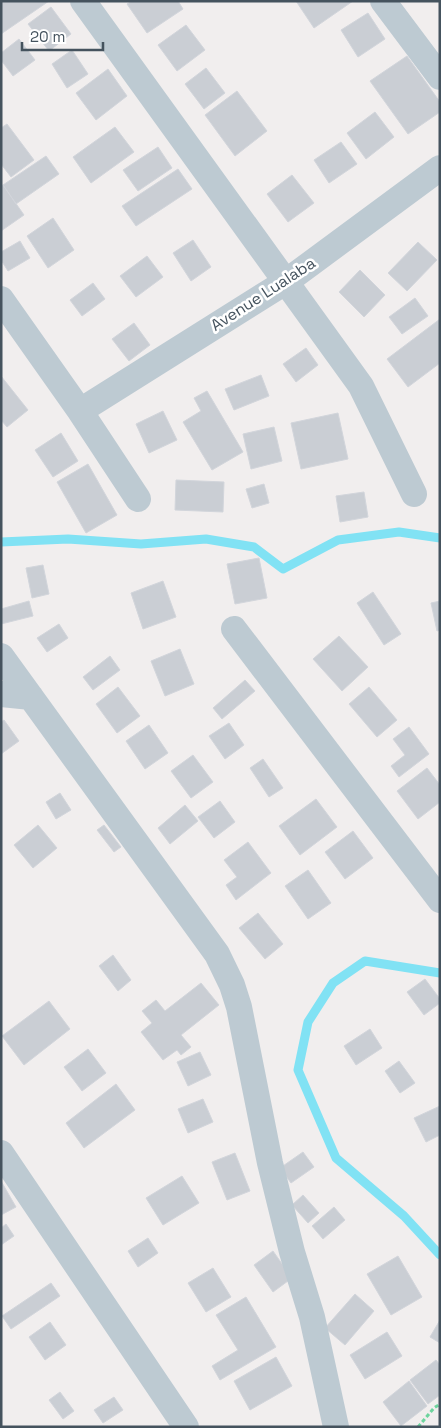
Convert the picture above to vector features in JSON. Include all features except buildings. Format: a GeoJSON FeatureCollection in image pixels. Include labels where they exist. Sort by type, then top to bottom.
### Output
{"type":"FeatureCollection","features":[{"type":"Feature","properties":{"kind":"street"},"geometry":{"type":"LineString","coordinates":[[84,1],[361,386],[414,494]]}},
{"type":"Feature","properties":{"kind":"street"},"geometry":{"type":"LineString","coordinates":[[383,1],[440,77]]}},
{"type":"Feature","properties":{"kind":"street","name":"Avenue Lualaba"},"geometry":{"type":"LineString","coordinates":[[80,411],[287,281],[440,168]]}},
{"type":"Feature","properties":{"kind":"street"},"geometry":{"type":"LineString","coordinates":[[1,299],[80,411],[138,499]]}},
{"type":"Feature","properties":{"kind":"street"},"geometry":{"type":"LineString","coordinates":[[234,629],[440,900]]}},
{"type":"Feature","properties":{"kind":"street"},"geometry":{"type":"LineString","coordinates":[[1,656],[217,954],[232,985],[246,1039],[270,1163],[292,1252],[312,1317],[336,1427]]}},
{"type":"Feature","properties":{"kind":"street"},"geometry":{"type":"LineString","coordinates":[[1,694],[31,697]]}},
{"type":"Feature","properties":{"kind":"street"},"geometry":{"type":"LineString","coordinates":[[1,1153],[186,1427]]}},
{"type":"Feature","properties":{"kind":"path"},"geometry":{"type":"LineString","coordinates":[[418,1427],[434,1408],[440,1404]]}},
{"type":"Feature","properties":{"kind":"waterway"},"geometry":{"type":"LineString","coordinates":[[1,542],[68,539],[141,544],[206,539],[254,547],[283,569],[338,540],[399,532],[440,538]]}},
{"type":"Feature","properties":{"kind":"waterway"},"geometry":{"type":"LineString","coordinates":[[440,973],[365,961],[333,983],[308,1022],[298,1070],[336,1158],[404,1216],[440,1255]]}}]}
